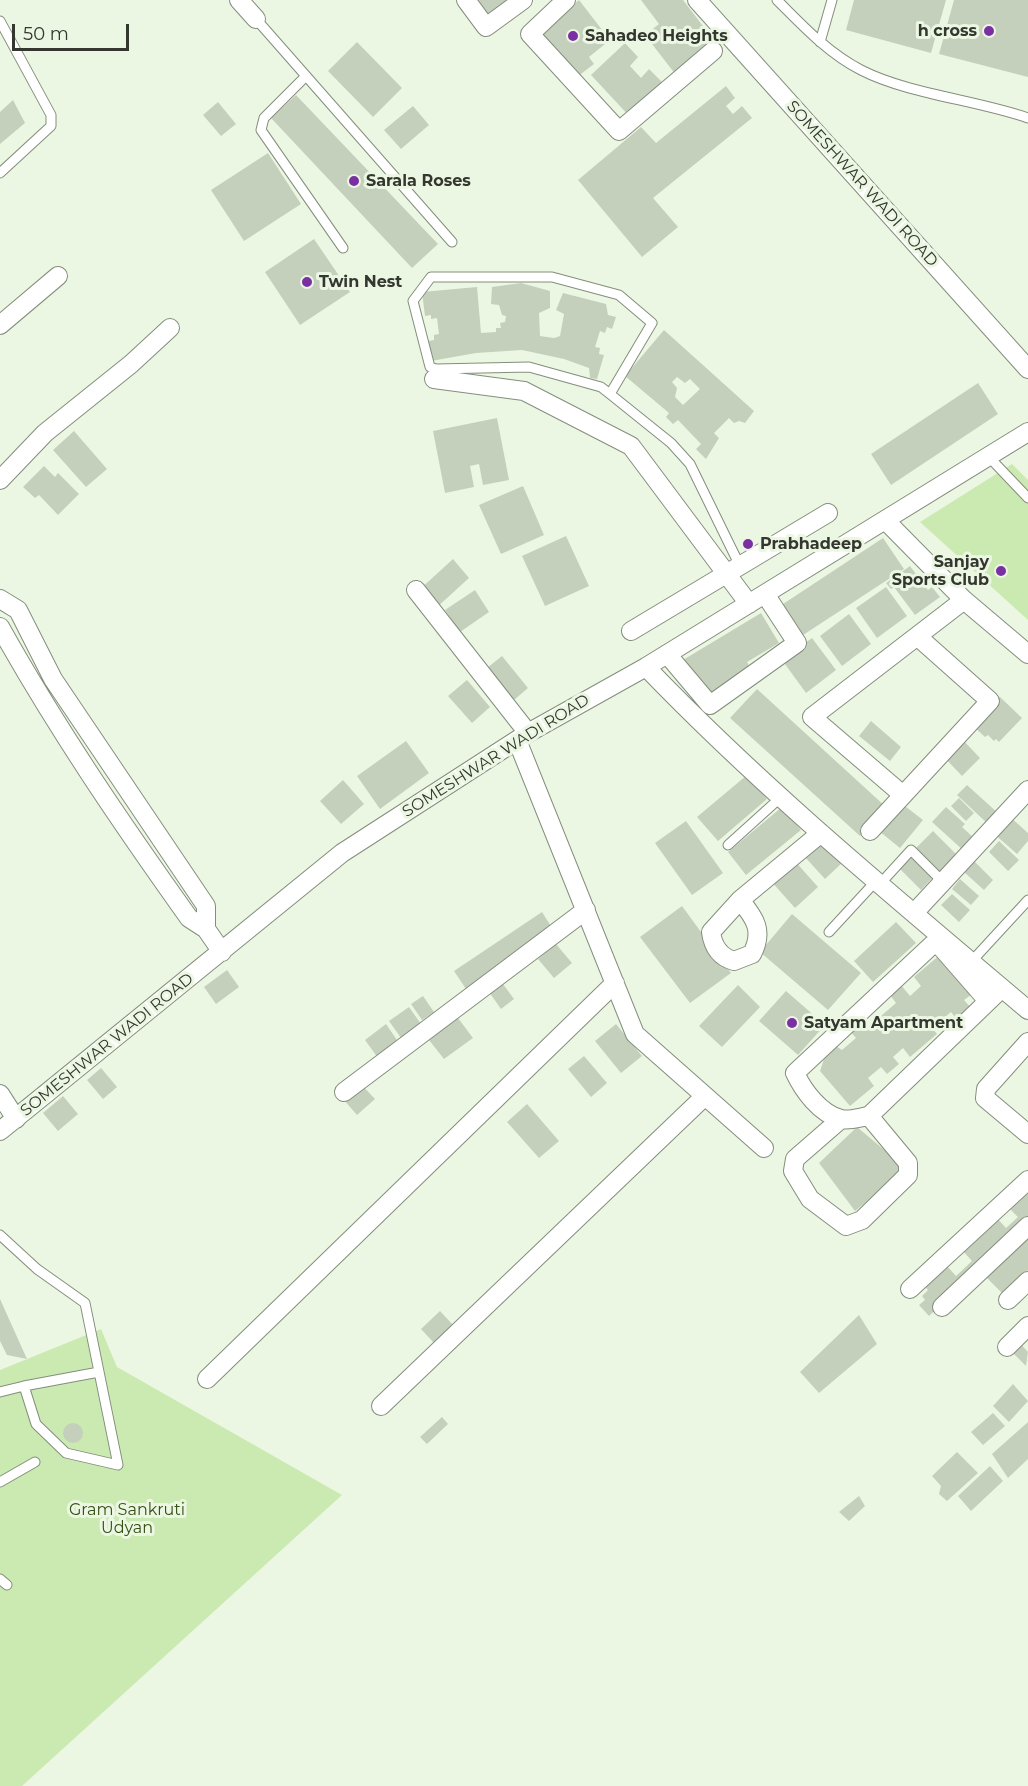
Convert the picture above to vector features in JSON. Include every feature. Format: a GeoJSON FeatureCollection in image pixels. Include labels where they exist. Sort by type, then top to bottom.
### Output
{"type":"FeatureCollection","features":[{"type":"Feature","properties":{"kind":"street"},"geometry":{"type":"LineString","coordinates":[[239,0],[256,19]]}},
{"type":"Feature","properties":{"kind":"street"},"geometry":{"type":"LineString","coordinates":[[466,0],[486,27],[523,0]]}},
{"type":"Feature","properties":{"kind":"street"},"geometry":{"type":"LineString","coordinates":[[566,0],[530,34],[619,131],[713,51]]}},
{"type":"Feature","properties":{"kind":"street","name":"SOMESHWAR WADI ROAD"},"geometry":{"type":"LineString","coordinates":[[697,0],[1028,369]]}},
{"type":"Feature","properties":{"kind":"street"},"geometry":{"type":"LineString","coordinates":[[0,325],[58,276]]}},
{"type":"Feature","properties":{"kind":"street"},"geometry":{"type":"LineString","coordinates":[[0,480],[45,433],[123,370],[170,327]]}},
{"type":"Feature","properties":{"kind":"street"},"geometry":{"type":"LineString","coordinates":[[434,379],[524,391],[631,446],[733,570],[749,604]]}},
{"type":"Feature","properties":{"kind":"street","name":"SOMESHWAR WADI ROAD"},"geometry":{"type":"LineString","coordinates":[[0,1131],[342,853],[523,737],[646,667],[1028,432]]}},
{"type":"Feature","properties":{"kind":"street"},"geometry":{"type":"LineString","coordinates":[[631,631],[828,513]]}},
{"type":"Feature","properties":{"kind":"street"},"geometry":{"type":"LineString","coordinates":[[885,520],[964,600],[1028,654]]}},
{"type":"Feature","properties":{"kind":"street"},"geometry":{"type":"LineString","coordinates":[[416,590],[523,737],[634,1034],[764,1148]]}},
{"type":"Feature","properties":{"kind":"street"},"geometry":{"type":"LineString","coordinates":[[667,654],[710,705],[797,643],[765,594]]}},
{"type":"Feature","properties":{"kind":"street"},"geometry":{"type":"LineString","coordinates":[[0,599],[18,610],[53,680],[206,906],[206,929]]}},
{"type":"Feature","properties":{"kind":"street"},"geometry":{"type":"LineString","coordinates":[[903,795],[812,717],[964,600]]}},
{"type":"Feature","properties":{"kind":"street"},"geometry":{"type":"LineString","coordinates":[[0,627],[41,701],[112,811],[189,918],[206,929],[222,952]]}},
{"type":"Feature","properties":{"kind":"street"},"geometry":{"type":"LineString","coordinates":[[870,831],[990,700],[917,636]]}},
{"type":"Feature","properties":{"kind":"street"},"geometry":{"type":"LineString","coordinates":[[646,667],[705,729],[780,798],[1028,1010]]}},
{"type":"Feature","properties":{"kind":"street"},"geometry":{"type":"LineString","coordinates":[[914,913],[1028,790]]}},
{"type":"Feature","properties":{"kind":"street"},"geometry":{"type":"LineString","coordinates":[[740,900],[820,833]]}},
{"type":"Feature","properties":{"kind":"street"},"geometry":{"type":"LineString","coordinates":[[344,1092],[586,910]]}},
{"type":"Feature","properties":{"kind":"street"},"geometry":{"type":"LineString","coordinates":[[988,1001],[941,947],[933,944],[795,1073],[802,1089],[827,1112],[841,1119],[869,1116],[1002,988]]}},
{"type":"Feature","properties":{"kind":"street"},"geometry":{"type":"LineString","coordinates":[[207,1379],[615,983]]}},
{"type":"Feature","properties":{"kind":"street"},"geometry":{"type":"LineString","coordinates":[[1028,1042],[986,1089],[985,1095],[986,1102],[1028,1134]]}},
{"type":"Feature","properties":{"kind":"street"},"geometry":{"type":"LineString","coordinates":[[0,1094],[16,1119]]}},
{"type":"Feature","properties":{"kind":"street"},"geometry":{"type":"LineString","coordinates":[[381,1406],[705,1096]]}},
{"type":"Feature","properties":{"kind":"street"},"geometry":{"type":"LineString","coordinates":[[841,1119],[795,1159],[793,1171],[810,1199],[846,1226],[862,1220],[908,1175],[908,1163],[869,1116]]}},
{"type":"Feature","properties":{"kind":"street"},"geometry":{"type":"LineString","coordinates":[[910,1290],[1028,1180]]}},
{"type":"Feature","properties":{"kind":"street"},"geometry":{"type":"LineString","coordinates":[[942,1307],[1028,1226]]}},
{"type":"Feature","properties":{"kind":"street"},"geometry":{"type":"LineString","coordinates":[[1008,1300],[1028,1281]]}},
{"type":"Feature","properties":{"kind":"street"},"geometry":{"type":"LineString","coordinates":[[1007,1347],[1028,1326]]}},
{"type":"Feature","properties":{"kind":"lane"},"geometry":{"type":"LineString","coordinates":[[777,0],[820,42],[860,70],[880,79],[999,108],[1028,118]]}},
{"type":"Feature","properties":{"kind":"lane"},"geometry":{"type":"LineString","coordinates":[[820,42],[832,0]]}},
{"type":"Feature","properties":{"kind":"lane"},"geometry":{"type":"LineString","coordinates":[[256,19],[452,242]]}},
{"type":"Feature","properties":{"kind":"lane"},"geometry":{"type":"LineString","coordinates":[[0,21],[51,115],[51,126],[0,172]]}},
{"type":"Feature","properties":{"kind":"lane"},"geometry":{"type":"LineString","coordinates":[[306,76],[264,118],[261,130],[343,248]]}},
{"type":"Feature","properties":{"kind":"lane"},"geometry":{"type":"LineString","coordinates":[[610,394],[651,323],[619,295],[552,277],[431,277],[413,301],[430,367],[436,369],[530,367],[601,387],[671,443],[690,464],[733,570]]}},
{"type":"Feature","properties":{"kind":"lane"},"geometry":{"type":"LineString","coordinates":[[988,456],[1028,498]]}},
{"type":"Feature","properties":{"kind":"lane"},"geometry":{"type":"LineString","coordinates":[[728,845],[780,798]]}},
{"type":"Feature","properties":{"kind":"lane"},"geometry":{"type":"LineString","coordinates":[[829,932],[911,850],[943,882]]}},
{"type":"Feature","properties":{"kind":"lane"},"geometry":{"type":"LineString","coordinates":[[971,962],[1028,900]]}},
{"type":"Feature","properties":{"kind":"lane"},"geometry":{"type":"LineString","coordinates":[[0,1235],[37,1269],[85,1303],[118,1465],[66,1453],[36,1424],[24,1386]]}},
{"type":"Feature","properties":{"kind":"lane"},"geometry":{"type":"LineString","coordinates":[[0,1392],[99,1372]]}},
{"type":"Feature","properties":{"kind":"lane"},"geometry":{"type":"LineString","coordinates":[[0,1482],[35,1462]]}},
{"type":"Feature","properties":{"kind":"green space","name":"Sanjay Sports Club"},"geometry":{"type":"Polygon","coordinates":[[[1012,464],[1028,480],[1028,620],[920,522],[1012,464]]]}},
{"type":"Feature","properties":{"kind":"green space","name":"Gram Sankruti Udyan"},"geometry":{"type":"Polygon","coordinates":[[[101,1329],[117,1367],[342,1495],[22,1786],[0,1786],[0,1370],[101,1329]]]}},
{"type":"Feature","properties":{"kind":"building"},"geometry":{"type":"Polygon","coordinates":[[[477,0],[515,0],[489,18],[477,0]]]}},
{"type":"Feature","properties":{"kind":"building","name":"Sahadeo Heights"},"geometry":{"type":"Polygon","coordinates":[[[579,0],[610,40],[589,57],[594,64],[573,80],[537,32],[579,0]]]}},
{"type":"Feature","properties":{"kind":"building"},"geometry":{"type":"Polygon","coordinates":[[[641,0],[683,0],[716,43],[676,75],[645,35],[659,24],[641,0]]]}},
{"type":"Feature","properties":{"kind":"building"},"geometry":{"type":"Polygon","coordinates":[[[854,0],[946,0],[931,53],[846,30],[854,0]]]}},
{"type":"Feature","properties":{"kind":"building"},"geometry":{"type":"Polygon","coordinates":[[[954,0],[1028,0],[1028,77],[939,54],[954,0]]]}},
{"type":"Feature","properties":{"kind":"building"},"geometry":{"type":"Polygon","coordinates":[[[357,42],[402,88],[373,117],[328,71],[357,42]]]}},
{"type":"Feature","properties":{"kind":"building"},"geometry":{"type":"Polygon","coordinates":[[[625,43],[638,57],[630,66],[641,78],[649,69],[666,86],[632,119],[591,75],[625,43]]]}},
{"type":"Feature","properties":{"kind":"building"},"geometry":{"type":"Polygon","coordinates":[[[726,86],[735,98],[726,106],[733,114],[742,106],[752,118],[653,198],[678,227],[642,257],[578,180],[641,127],[656,143],[726,86]]]}},
{"type":"Feature","properties":{"kind":"building","name":"Sarala Roses"},"geometry":{"type":"Polygon","coordinates":[[[296,95],[438,244],[412,268],[271,118],[296,95]]]}},
{"type":"Feature","properties":{"kind":"building"},"geometry":{"type":"Polygon","coordinates":[[[13,100],[25,123],[0,144],[0,112],[13,100]]]}},
{"type":"Feature","properties":{"kind":"building"},"geometry":{"type":"Polygon","coordinates":[[[218,102],[236,124],[221,136],[203,115],[218,102]]]}},
{"type":"Feature","properties":{"kind":"building"},"geometry":{"type":"Polygon","coordinates":[[[413,106],[429,125],[401,149],[384,130],[413,106]]]}},
{"type":"Feature","properties":{"kind":"building"},"geometry":{"type":"Polygon","coordinates":[[[268,153],[301,204],[244,241],[211,190],[268,153]]]}},
{"type":"Feature","properties":{"kind":"building","name":"Twin Nest"},"geometry":{"type":"Polygon","coordinates":[[[314,239],[350,292],[300,325],[265,272],[314,239]]]}},
{"type":"Feature","properties":{"kind":"building"},"geometry":{"type":"Polygon","coordinates":[[[521,283],[550,291],[550,308],[539,313],[540,336],[554,338],[560,336],[564,314],[556,310],[563,293],[606,304],[608,315],[616,317],[612,329],[607,327],[605,333],[600,331],[595,347],[600,348],[599,354],[604,355],[597,379],[590,378],[589,368],[564,359],[522,350],[476,353],[431,361],[428,341],[434,340],[434,335],[439,334],[437,318],[431,319],[431,315],[425,316],[422,292],[477,287],[481,333],[496,332],[496,328],[501,328],[500,323],[505,322],[506,316],[502,315],[499,305],[491,304],[492,287],[521,283]]]}},
{"type":"Feature","properties":{"kind":"building"},"geometry":{"type":"Polygon","coordinates":[[[664,330],[754,411],[745,423],[739,421],[734,423],[729,418],[714,433],[719,438],[706,459],[696,449],[701,444],[678,420],[673,424],[666,417],[669,413],[625,376],[664,330]],[[677,377],[672,382],[677,388],[675,397],[683,405],[700,389],[690,379],[685,383],[677,377]]]}},
{"type":"Feature","properties":{"kind":"building"},"geometry":{"type":"Polygon","coordinates":[[[978,383],[998,414],[891,485],[871,454],[978,383]]]}},
{"type":"Feature","properties":{"kind":"building"},"geometry":{"type":"Polygon","coordinates":[[[497,418],[509,480],[483,485],[479,464],[470,466],[474,487],[445,493],[433,431],[497,418]]]}},
{"type":"Feature","properties":{"kind":"building"},"geometry":{"type":"Polygon","coordinates":[[[74,431],[107,469],[86,487],[53,450],[74,431]]]}},
{"type":"Feature","properties":{"kind":"building"},"geometry":{"type":"Polygon","coordinates":[[[44,466],[55,477],[58,473],[79,494],[58,515],[39,495],[35,498],[23,487],[44,466]]]}},
{"type":"Feature","properties":{"kind":"building"},"geometry":{"type":"Polygon","coordinates":[[[523,486],[544,535],[501,554],[479,505],[523,486]]]}},
{"type":"Feature","properties":{"kind":"building"},"geometry":{"type":"Polygon","coordinates":[[[566,536],[589,586],[545,606],[522,556],[566,536]]]}},
{"type":"Feature","properties":{"kind":"building"},"geometry":{"type":"Polygon","coordinates":[[[883,538],[904,569],[797,639],[777,608],[883,538]]]}},
{"type":"Feature","properties":{"kind":"building"},"geometry":{"type":"Polygon","coordinates":[[[453,559],[469,578],[435,609],[418,591],[453,559]]]}},
{"type":"Feature","properties":{"kind":"building"},"geometry":{"type":"Polygon","coordinates":[[[910,566],[928,590],[932,587],[940,597],[915,615],[894,587],[891,589],[886,583],[910,566]]]}},
{"type":"Feature","properties":{"kind":"building"},"geometry":{"type":"Polygon","coordinates":[[[886,587],[907,616],[877,638],[856,608],[886,587]]]}},
{"type":"Feature","properties":{"kind":"building"},"geometry":{"type":"Polygon","coordinates":[[[475,590],[489,612],[460,632],[445,610],[475,590]]]}},
{"type":"Feature","properties":{"kind":"building"},"geometry":{"type":"Polygon","coordinates":[[[761,613],[779,643],[747,662],[752,671],[712,696],[678,663],[761,613]]]}},
{"type":"Feature","properties":{"kind":"building"},"geometry":{"type":"Polygon","coordinates":[[[849,614],[871,644],[842,666],[820,636],[849,614]]]}},
{"type":"Feature","properties":{"kind":"building"},"geometry":{"type":"Polygon","coordinates":[[[812,638],[836,670],[806,693],[782,660],[812,638]]]}},
{"type":"Feature","properties":{"kind":"building"},"geometry":{"type":"Polygon","coordinates":[[[502,656],[528,688],[514,700],[487,668],[502,656]]]}},
{"type":"Feature","properties":{"kind":"building"},"geometry":{"type":"Polygon","coordinates":[[[467,680],[490,707],[472,723],[448,696],[467,680]]]}},
{"type":"Feature","properties":{"kind":"building"},"geometry":{"type":"Polygon","coordinates":[[[757,689],[886,807],[860,836],[730,718],[757,689]]]}},
{"type":"Feature","properties":{"kind":"building"},"geometry":{"type":"Polygon","coordinates":[[[1000,697],[1022,718],[999,742],[996,739],[994,741],[988,735],[985,737],[974,727],[976,721],[1000,697]]]}},
{"type":"Feature","properties":{"kind":"building"},"geometry":{"type":"Polygon","coordinates":[[[871,721],[901,747],[890,761],[859,736],[871,721]]]}},
{"type":"Feature","properties":{"kind":"building"},"geometry":{"type":"Polygon","coordinates":[[[962,739],[980,758],[962,776],[944,757],[962,739]]]}},
{"type":"Feature","properties":{"kind":"building"},"geometry":{"type":"Polygon","coordinates":[[[406,741],[429,773],[380,809],[357,776],[406,741]]]}},
{"type":"Feature","properties":{"kind":"building"},"geometry":{"type":"Polygon","coordinates":[[[747,775],[767,799],[718,841],[697,817],[747,775]]]}},
{"type":"Feature","properties":{"kind":"building"},"geometry":{"type":"Polygon","coordinates":[[[343,780],[364,804],[341,824],[320,801],[343,780]]]}},
{"type":"Feature","properties":{"kind":"building"},"geometry":{"type":"Polygon","coordinates":[[[967,785],[999,814],[989,825],[957,795],[967,785]]]}},
{"type":"Feature","properties":{"kind":"building"},"geometry":{"type":"Polygon","coordinates":[[[959,798],[974,813],[966,821],[951,806],[959,798]]]}},
{"type":"Feature","properties":{"kind":"building"},"geometry":{"type":"Polygon","coordinates":[[[901,803],[923,820],[900,848],[879,831],[901,803]]]}},
{"type":"Feature","properties":{"kind":"building"},"geometry":{"type":"Polygon","coordinates":[[[782,807],[801,830],[746,875],[728,852],[782,807]]]}},
{"type":"Feature","properties":{"kind":"building"},"geometry":{"type":"Polygon","coordinates":[[[946,807],[965,824],[962,827],[975,839],[964,851],[932,822],[946,807]]]}},
{"type":"Feature","properties":{"kind":"building"},"geometry":{"type":"Polygon","coordinates":[[[1008,815],[1028,833],[1028,841],[1017,854],[992,832],[1008,815]]]}},
{"type":"Feature","properties":{"kind":"building"},"geometry":{"type":"Polygon","coordinates":[[[686,821],[723,873],[692,895],[655,843],[686,821]]]}},
{"type":"Feature","properties":{"kind":"building"},"geometry":{"type":"Polygon","coordinates":[[[933,831],[959,857],[941,875],[915,849],[933,831]]]}},
{"type":"Feature","properties":{"kind":"building"},"geometry":{"type":"Polygon","coordinates":[[[821,840],[842,863],[825,879],[804,856],[821,840]]]}},
{"type":"Feature","properties":{"kind":"building"},"geometry":{"type":"Polygon","coordinates":[[[999,841],[1019,860],[1008,871],[989,852],[999,841]]]}},
{"type":"Feature","properties":{"kind":"building"},"geometry":{"type":"Polygon","coordinates":[[[911,855],[933,877],[921,890],[899,868],[911,855]]]}},
{"type":"Feature","properties":{"kind":"building"},"geometry":{"type":"Polygon","coordinates":[[[793,859],[818,887],[795,908],[770,880],[793,859]]]}},
{"type":"Feature","properties":{"kind":"building"},"geometry":{"type":"Polygon","coordinates":[[[974,861],[993,880],[984,890],[964,872],[974,861]]]}},
{"type":"Feature","properties":{"kind":"building"},"geometry":{"type":"Polygon","coordinates":[[[960,879],[979,896],[971,905],[952,889],[960,879]]]}},
{"type":"Feature","properties":{"kind":"building"},"geometry":{"type":"Polygon","coordinates":[[[952,894],[970,910],[959,922],[941,905],[952,894]]]}},
{"type":"Feature","properties":{"kind":"building"},"geometry":{"type":"Polygon","coordinates":[[[682,906],[731,973],[690,1003],[640,937],[682,906]]]}},
{"type":"Feature","properties":{"kind":"building"},"geometry":{"type":"Polygon","coordinates":[[[542,912],[554,931],[466,989],[454,971],[542,912]]]}},
{"type":"Feature","properties":{"kind":"building"},"geometry":{"type":"Polygon","coordinates":[[[792,914],[861,973],[828,1010],[760,952],[792,914]]]}},
{"type":"Feature","properties":{"kind":"building"},"geometry":{"type":"Polygon","coordinates":[[[896,922],[916,943],[873,982],[854,961],[896,922]]]}},
{"type":"Feature","properties":{"kind":"building"},"geometry":{"type":"Polygon","coordinates":[[[556,944],[572,963],[554,978],[538,959],[556,944]]]}},
{"type":"Feature","properties":{"kind":"building"},"geometry":{"type":"Polygon","coordinates":[[[942,953],[975,992],[964,1000],[972,1009],[958,1021],[951,1012],[932,1028],[937,1034],[910,1057],[903,1048],[893,1057],[899,1064],[887,1074],[881,1067],[868,1078],[874,1086],[850,1106],[820,1071],[826,1053],[833,1044],[842,1050],[856,1038],[848,1029],[859,1019],[867,1028],[896,1003],[890,995],[901,985],[910,996],[921,986],[914,977],[942,953]]]}},
{"type":"Feature","properties":{"kind":"building"},"geometry":{"type":"Polygon","coordinates":[[[227,970],[239,987],[216,1004],[204,987],[227,970]]]}},
{"type":"Feature","properties":{"kind":"building"},"geometry":{"type":"Polygon","coordinates":[[[500,980],[514,999],[501,1009],[487,989],[500,980]]]}},
{"type":"Feature","properties":{"kind":"building"},"geometry":{"type":"Polygon","coordinates":[[[738,985],[760,1007],[722,1047],[699,1026],[738,985]]]}},
{"type":"Feature","properties":{"kind":"building","name":"Satyam Apartment"},"geometry":{"type":"Polygon","coordinates":[[[786,991],[825,1025],[798,1055],[759,1021],[786,991]]]}},
{"type":"Feature","properties":{"kind":"building"},"geometry":{"type":"Polygon","coordinates":[[[423,996],[434,1012],[422,1020],[411,1004],[423,996]]]}},
{"type":"Feature","properties":{"kind":"building"},"geometry":{"type":"Polygon","coordinates":[[[409,1007],[421,1024],[401,1038],[389,1021],[409,1007]]]}},
{"type":"Feature","properties":{"kind":"building"},"geometry":{"type":"Polygon","coordinates":[[[458,1018],[473,1038],[444,1059],[429,1040],[458,1018]]]}},
{"type":"Feature","properties":{"kind":"building"},"geometry":{"type":"Polygon","coordinates":[[[386,1024],[399,1043],[378,1058],[365,1040],[386,1024]]]}},
{"type":"Feature","properties":{"kind":"building"},"geometry":{"type":"Polygon","coordinates":[[[616,1024],[642,1056],[621,1073],[595,1041],[616,1024]]]}},
{"type":"Feature","properties":{"kind":"building"},"geometry":{"type":"Polygon","coordinates":[[[584,1056],[607,1083],[591,1097],[568,1069],[584,1056]]]}},
{"type":"Feature","properties":{"kind":"building"},"geometry":{"type":"Polygon","coordinates":[[[101,1068],[117,1087],[103,1099],[87,1080],[101,1068]]]}},
{"type":"Feature","properties":{"kind":"building"},"geometry":{"type":"Polygon","coordinates":[[[361,1084],[375,1099],[357,1115],[343,1099],[361,1084]]]}},
{"type":"Feature","properties":{"kind":"building"},"geometry":{"type":"Polygon","coordinates":[[[63,1096],[78,1114],[58,1131],[43,1113],[63,1096]]]}},
{"type":"Feature","properties":{"kind":"building"},"geometry":{"type":"Polygon","coordinates":[[[527,1104],[559,1141],[539,1158],[507,1122],[527,1104]]]}},
{"type":"Feature","properties":{"kind":"building"},"geometry":{"type":"Polygon","coordinates":[[[857,1127],[907,1169],[855,1211],[819,1163],[857,1127]]]}},
{"type":"Feature","properties":{"kind":"building"},"geometry":{"type":"Polygon","coordinates":[[[1028,1186],[1028,1220],[929,1316],[919,1305],[925,1300],[922,1296],[928,1290],[924,1286],[946,1265],[956,1276],[972,1261],[962,1250],[996,1217],[1006,1228],[1018,1217],[1007,1206],[1028,1186]]]}},
{"type":"Feature","properties":{"kind":"building"},"geometry":{"type":"Polygon","coordinates":[[[1028,1236],[1028,1270],[1003,1294],[986,1277],[1028,1236]]]}},
{"type":"Feature","properties":{"kind":"building"},"geometry":{"type":"Polygon","coordinates":[[[0,1299],[27,1359],[7,1355],[0,1341],[0,1299]]]}},
{"type":"Feature","properties":{"kind":"building"},"geometry":{"type":"Polygon","coordinates":[[[440,1311],[453,1325],[434,1343],[421,1329],[440,1311]]]}},
{"type":"Feature","properties":{"kind":"building"},"geometry":{"type":"Polygon","coordinates":[[[859,1315],[877,1344],[819,1393],[800,1372],[859,1315]]]}},
{"type":"Feature","properties":{"kind":"building"},"geometry":{"type":"Polygon","coordinates":[[[1018,1341],[1028,1352],[1026,1366],[1009,1349],[1018,1341]]]}},
{"type":"Feature","properties":{"kind":"building"},"geometry":{"type":"Polygon","coordinates":[[[1013,1384],[1028,1401],[1009,1422],[993,1406],[1013,1384]]]}},
{"type":"Feature","properties":{"kind":"building"},"geometry":{"type":"Polygon","coordinates":[[[993,1413],[1005,1426],[983,1445],[971,1432],[993,1413]]]}},
{"type":"Feature","properties":{"kind":"building"},"geometry":{"type":"Polygon","coordinates":[[[442,1417],[448,1424],[427,1444],[420,1437],[442,1417]]]}},
{"type":"Feature","properties":{"kind":"building"},"geometry":{"type":"Polygon","coordinates":[[[1028,1422],[1028,1459],[1008,1478],[992,1454],[1028,1422]]]}},
{"type":"Feature","properties":{"kind":"building"},"geometry":{"type":"Polygon","coordinates":[[[73,1423],[80,1426],[83,1433],[80,1440],[73,1443],[66,1440],[63,1433],[66,1426],[73,1423]]]}},
{"type":"Feature","properties":{"kind":"building"},"geometry":{"type":"Polygon","coordinates":[[[957,1452],[978,1473],[947,1501],[939,1494],[941,1486],[932,1476],[957,1452]]]}},
{"type":"Feature","properties":{"kind":"building"},"geometry":{"type":"Polygon","coordinates":[[[990,1466],[1003,1481],[971,1511],[958,1496],[990,1466]]]}},
{"type":"Feature","properties":{"kind":"building"},"geometry":{"type":"Polygon","coordinates":[[[859,1496],[865,1506],[849,1521],[839,1512],[859,1496]]]}},
{"type":"Feature","properties":{"kind":"place","name":"h cross"},"geometry":{"type":"Point","coordinates":[989,31]}},
{"type":"Feature","properties":{"kind":"place","name":"Sahadeo Heights"},"geometry":{"type":"Point","coordinates":[573,36]}},
{"type":"Feature","properties":{"kind":"place","name":"Sarala Roses"},"geometry":{"type":"Point","coordinates":[354,181]}},
{"type":"Feature","properties":{"kind":"place","name":"Twin Nest"},"geometry":{"type":"Point","coordinates":[307,282]}},
{"type":"Feature","properties":{"kind":"place","name":"Prabhadeep"},"geometry":{"type":"Point","coordinates":[748,544]}},
{"type":"Feature","properties":{"kind":"place","name":"Sanjay Sports Club"},"geometry":{"type":"Point","coordinates":[1001,571]}},
{"type":"Feature","properties":{"kind":"place","name":"Satyam Apartment"},"geometry":{"type":"Point","coordinates":[792,1023]}}]}
